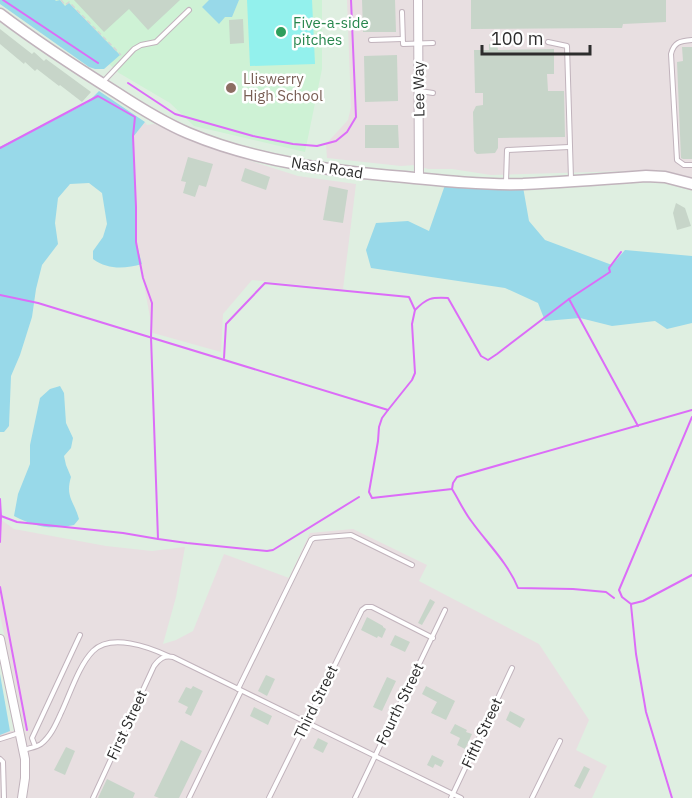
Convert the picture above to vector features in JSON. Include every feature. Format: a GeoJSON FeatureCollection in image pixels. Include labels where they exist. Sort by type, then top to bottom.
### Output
{"type":"FeatureCollection","features":[{"type":"Feature","properties":{"kind":"street","name":"Lee Way"},"geometry":{"type":"LineString","coordinates":[[418,0],[419,179]]}},
{"type":"Feature","properties":{"kind":"street","name":"Nash Road"},"geometry":{"type":"LineString","coordinates":[[0,14],[67,61],[156,118],[217,144],[298,164],[341,172],[506,184],[646,176],[665,177],[692,184]]}},
{"type":"Feature","properties":{"kind":"street"},"geometry":{"type":"LineString","coordinates":[[0,639],[26,771],[22,798]]}},
{"type":"Feature","properties":{"kind":"lane"},"geometry":{"type":"LineString","coordinates":[[102,84],[134,49],[156,42],[189,10]]}},
{"type":"Feature","properties":{"kind":"lane"},"geometry":{"type":"LineString","coordinates":[[402,12],[403,44],[433,43]]}},
{"type":"Feature","properties":{"kind":"lane"},"geometry":{"type":"LineString","coordinates":[[371,40],[402,39]]}},
{"type":"Feature","properties":{"kind":"lane"},"geometry":{"type":"LineString","coordinates":[[692,40],[676,43],[670,54],[677,160],[684,165],[692,165]]}},
{"type":"Feature","properties":{"kind":"lane"},"geometry":{"type":"LineString","coordinates":[[548,42],[567,46],[571,181]]}},
{"type":"Feature","properties":{"kind":"lane"},"geometry":{"type":"LineString","coordinates":[[419,91],[433,93]]}},
{"type":"Feature","properties":{"kind":"lane"},"geometry":{"type":"LineString","coordinates":[[506,184],[507,150],[569,147]]}},
{"type":"Feature","properties":{"kind":"lane"},"geometry":{"type":"LineString","coordinates":[[189,798],[311,540],[351,535],[412,565]]}},
{"type":"Feature","properties":{"kind":"lane","name":"Third Street"},"geometry":{"type":"LineString","coordinates":[[269,798],[362,610],[372,607],[433,638]]}},
{"type":"Feature","properties":{"kind":"lane","name":"Fourth Street"},"geometry":{"type":"LineString","coordinates":[[355,798],[446,610]]}},
{"type":"Feature","properties":{"kind":"lane"},"geometry":{"type":"LineString","coordinates":[[34,747],[32,738],[80,635]]}},
{"type":"Feature","properties":{"kind":"lane"},"geometry":{"type":"LineString","coordinates":[[23,750],[40,745],[53,730],[76,678],[95,649],[107,643],[124,642],[151,648],[167,657],[174,657],[452,796],[461,798]]}},
{"type":"Feature","properties":{"kind":"lane","name":"First Street"},"geometry":{"type":"LineString","coordinates":[[93,798],[154,666],[159,660],[167,657]]}},
{"type":"Feature","properties":{"kind":"lane","name":"Fifth Street"},"geometry":{"type":"LineString","coordinates":[[452,796],[512,668]]}},
{"type":"Feature","properties":{"kind":"lane"},"geometry":{"type":"LineString","coordinates":[[0,739],[20,733]]}},
{"type":"Feature","properties":{"kind":"lane"},"geometry":{"type":"LineString","coordinates":[[532,798],[560,741]]}},
{"type":"Feature","properties":{"kind":"lane"},"geometry":{"type":"LineString","coordinates":[[0,759],[3,762],[4,798]]}},
{"type":"Feature","properties":{"kind":"path"},"geometry":{"type":"LineString","coordinates":[[61,0],[66,5],[69,2],[121,55]]}},
{"type":"Feature","properties":{"kind":"shaded area"},"geometry":{"type":"Polygon","coordinates":[[[0,0],[60,0],[65,6],[69,3],[120,55],[104,69],[89,67],[0,4],[0,0]]]}},
{"type":"Feature","properties":{"kind":"shaded area","name":"Lliswerry High School"},"geometry":{"type":"Polygon","coordinates":[[[19,0],[322,0],[322,69],[305,152],[194,126],[170,103],[119,73],[19,0]]]}},
{"type":"Feature","properties":{"kind":"shaded area"},"geometry":{"type":"Polygon","coordinates":[[[209,0],[239,0],[232,17],[225,17],[219,24],[202,7],[209,0]]]}},
{"type":"Feature","properties":{"kind":"shaded area","name":"Five-a-side pitches"},"geometry":{"type":"Polygon","coordinates":[[[247,0],[312,0],[315,64],[250,66],[247,0]]]}},
{"type":"Feature","properties":{"kind":"shaded area"},"geometry":{"type":"Polygon","coordinates":[[[347,0],[692,0],[692,178],[661,170],[491,175],[452,169],[428,169],[415,165],[401,166],[327,158],[326,144],[348,120],[351,107],[347,0]]]}},
{"type":"Feature","properties":{"kind":"shaded area"},"geometry":{"type":"Polygon","coordinates":[[[99,91],[145,122],[133,137],[136,242],[142,264],[117,268],[93,259],[93,251],[103,237],[107,224],[102,193],[89,183],[70,184],[58,198],[55,223],[58,244],[42,265],[32,317],[11,376],[9,426],[4,432],[0,432],[0,147],[87,103],[99,91]]]}},
{"type":"Feature","properties":{"kind":"shaded area"},"geometry":{"type":"Polygon","coordinates":[[[145,122],[147,125],[154,124],[245,159],[298,176],[356,184],[343,289],[252,280],[223,314],[221,352],[153,333],[136,242],[133,136],[145,122]]]}},
{"type":"Feature","properties":{"kind":"shaded area"},"geometry":{"type":"Polygon","coordinates":[[[445,185],[523,187],[529,221],[545,240],[612,265],[625,250],[692,256],[692,323],[667,329],[655,321],[612,326],[580,318],[545,321],[538,303],[505,288],[371,268],[366,250],[376,223],[408,221],[429,231],[445,185]]]}},
{"type":"Feature","properties":{"kind":"shaded area"},"geometry":{"type":"Polygon","coordinates":[[[60,386],[64,393],[66,423],[73,438],[71,448],[64,456],[71,477],[70,494],[79,519],[74,525],[50,527],[29,523],[14,516],[18,494],[30,464],[30,445],[40,398],[50,389],[60,386]]]}},
{"type":"Feature","properties":{"kind":"shaded area"},"geometry":{"type":"Polygon","coordinates":[[[0,519],[14,529],[106,546],[152,551],[185,547],[176,597],[163,644],[193,631],[224,554],[289,578],[310,533],[353,529],[427,565],[419,581],[539,644],[589,720],[576,750],[607,766],[592,798],[27,798],[28,755],[0,615],[0,519]]]}},
{"type":"Feature","properties":{"kind":"shaded area"},"geometry":{"type":"Polygon","coordinates":[[[0,674],[10,731],[0,735],[0,674]]]}},
{"type":"Feature","properties":{"kind":"shaded area"},"geometry":{"type":"Polygon","coordinates":[[[10,731],[20,731],[22,798],[0,798],[0,735],[10,731]]]}},
{"type":"Feature","properties":{"kind":"building"},"geometry":{"type":"Polygon","coordinates":[[[74,0],[180,0],[148,30],[129,9],[104,32],[74,0]]]}},
{"type":"Feature","properties":{"kind":"building"},"geometry":{"type":"Polygon","coordinates":[[[362,0],[395,0],[396,32],[363,32],[362,0]]]}},
{"type":"Feature","properties":{"kind":"building"},"geometry":{"type":"Polygon","coordinates":[[[471,0],[666,0],[666,22],[623,24],[622,28],[471,29],[471,0]]]}},
{"type":"Feature","properties":{"kind":"building"},"geometry":{"type":"Polygon","coordinates":[[[243,19],[244,43],[230,44],[229,20],[243,19]]]}},
{"type":"Feature","properties":{"kind":"building"},"geometry":{"type":"Polygon","coordinates":[[[0,29],[32,54],[34,52],[44,61],[46,59],[91,92],[82,102],[37,69],[35,71],[25,62],[24,64],[0,44],[0,29]]]}},
{"type":"Feature","properties":{"kind":"building"},"geometry":{"type":"Polygon","coordinates":[[[489,44],[497,44],[498,50],[554,49],[554,74],[547,74],[548,91],[564,91],[565,137],[498,138],[498,148],[495,153],[477,154],[474,151],[473,112],[476,106],[483,105],[483,93],[475,93],[474,50],[489,50],[489,44]]]}},
{"type":"Feature","properties":{"kind":"building"},"geometry":{"type":"Polygon","coordinates":[[[682,47],[692,47],[692,159],[681,158],[677,62],[683,61],[682,47]]]}},
{"type":"Feature","properties":{"kind":"building"},"geometry":{"type":"Polygon","coordinates":[[[397,55],[398,101],[365,102],[364,56],[397,55]]]}},
{"type":"Feature","properties":{"kind":"building"},"geometry":{"type":"Polygon","coordinates":[[[365,125],[398,125],[399,148],[365,148],[365,125]]]}},
{"type":"Feature","properties":{"kind":"building"},"geometry":{"type":"Polygon","coordinates":[[[188,157],[213,164],[206,187],[199,185],[195,197],[183,193],[186,182],[181,181],[188,157]]]}},
{"type":"Feature","properties":{"kind":"building"},"geometry":{"type":"Polygon","coordinates":[[[245,168],[270,177],[266,190],[241,181],[245,168]]]}},
{"type":"Feature","properties":{"kind":"building"},"geometry":{"type":"Polygon","coordinates":[[[329,186],[348,190],[343,223],[323,220],[329,186]]]}},
{"type":"Feature","properties":{"kind":"building"},"geometry":{"type":"Polygon","coordinates":[[[676,203],[685,208],[691,226],[677,230],[673,213],[676,203]]]}},
{"type":"Feature","properties":{"kind":"building"},"geometry":{"type":"Polygon","coordinates":[[[430,599],[435,602],[422,625],[418,623],[430,599]]]}},
{"type":"Feature","properties":{"kind":"building"},"geometry":{"type":"Polygon","coordinates":[[[367,617],[386,629],[382,638],[361,630],[367,617]]]}},
{"type":"Feature","properties":{"kind":"building"},"geometry":{"type":"Polygon","coordinates":[[[395,635],[410,642],[405,652],[390,645],[395,635]]]}},
{"type":"Feature","properties":{"kind":"building"},"geometry":{"type":"Polygon","coordinates":[[[266,675],[275,679],[267,696],[258,691],[266,675]]]}},
{"type":"Feature","properties":{"kind":"building"},"geometry":{"type":"Polygon","coordinates":[[[387,677],[396,681],[382,711],[373,707],[387,677]]]}},
{"type":"Feature","properties":{"kind":"building"},"geometry":{"type":"Polygon","coordinates":[[[193,686],[203,691],[191,716],[185,713],[188,707],[178,702],[186,687],[191,689],[193,686]]]}},
{"type":"Feature","properties":{"kind":"building"},"geometry":{"type":"Polygon","coordinates":[[[426,686],[455,701],[446,720],[431,713],[437,702],[422,694],[426,686]]]}},
{"type":"Feature","properties":{"kind":"building"},"geometry":{"type":"Polygon","coordinates":[[[254,707],[272,716],[268,725],[250,716],[254,707]]]}},
{"type":"Feature","properties":{"kind":"building"},"geometry":{"type":"Polygon","coordinates":[[[510,711],[525,719],[520,728],[506,720],[510,711]]]}},
{"type":"Feature","properties":{"kind":"building"},"geometry":{"type":"Polygon","coordinates":[[[455,724],[472,734],[465,749],[457,745],[460,738],[450,733],[455,724]]]}},
{"type":"Feature","properties":{"kind":"building"},"geometry":{"type":"Polygon","coordinates":[[[318,738],[328,743],[323,753],[313,748],[318,738]]]}},
{"type":"Feature","properties":{"kind":"building"},"geometry":{"type":"Polygon","coordinates":[[[181,740],[202,751],[179,798],[154,796],[181,740]]]}},
{"type":"Feature","properties":{"kind":"building"},"geometry":{"type":"Polygon","coordinates":[[[66,747],[75,751],[65,775],[54,770],[66,747]]]}},
{"type":"Feature","properties":{"kind":"building"},"geometry":{"type":"Polygon","coordinates":[[[432,755],[444,761],[441,767],[435,764],[433,768],[427,765],[432,755]]]}},
{"type":"Feature","properties":{"kind":"building"},"geometry":{"type":"Polygon","coordinates":[[[584,766],[590,769],[580,789],[574,786],[584,766]]]}},
{"type":"Feature","properties":{"kind":"building"},"geometry":{"type":"Polygon","coordinates":[[[107,779],[135,793],[133,798],[98,798],[107,779]]]}},
{"type":"Feature","properties":{"kind":"waterway"},"geometry":{"type":"LineString","coordinates":[[3,0],[98,63]]}},
{"type":"Feature","properties":{"kind":"waterway"},"geometry":{"type":"LineString","coordinates":[[128,83],[175,114],[253,136],[317,146],[336,141],[347,132],[356,117],[351,0]]}},
{"type":"Feature","properties":{"kind":"waterway"},"geometry":{"type":"LineString","coordinates":[[0,148],[98,96],[135,117],[133,136],[136,242],[143,278],[152,303],[151,337],[158,539],[273,550],[359,497]]}},
{"type":"Feature","properties":{"kind":"waterway"},"geometry":{"type":"LineString","coordinates":[[415,310],[430,299],[448,298],[481,356],[488,360],[569,299],[610,272],[609,268],[621,252]]}},
{"type":"Feature","properties":{"kind":"waterway"},"geometry":{"type":"LineString","coordinates":[[224,358],[226,324],[265,283],[409,297],[415,310],[412,324],[415,373],[388,410]]}},
{"type":"Feature","properties":{"kind":"waterway"},"geometry":{"type":"LineString","coordinates":[[0,295],[38,303],[388,410],[379,427],[369,492],[372,498],[452,489],[457,477],[692,410]]}},
{"type":"Feature","properties":{"kind":"waterway"},"geometry":{"type":"LineString","coordinates":[[569,299],[638,426]]}},
{"type":"Feature","properties":{"kind":"waterway"},"geometry":{"type":"LineString","coordinates":[[692,417],[619,590],[622,597],[631,604],[643,601],[692,575]]}},
{"type":"Feature","properties":{"kind":"waterway"},"geometry":{"type":"LineString","coordinates":[[452,489],[469,518],[509,570],[518,588],[606,592],[614,598]]}},
{"type":"Feature","properties":{"kind":"waterway"},"geometry":{"type":"LineString","coordinates":[[0,499],[1,516],[17,522],[158,539]]}},
{"type":"Feature","properties":{"kind":"waterway"},"geometry":{"type":"LineString","coordinates":[[0,542],[1,516]]}},
{"type":"Feature","properties":{"kind":"waterway"},"geometry":{"type":"LineString","coordinates":[[0,587],[27,730]]}},
{"type":"Feature","properties":{"kind":"waterway"},"geometry":{"type":"LineString","coordinates":[[631,605],[636,654],[646,712],[672,798]]}},
{"type":"Feature","properties":{"kind":"place","name":"Five-a-side pitches"},"geometry":{"type":"Point","coordinates":[281,32]}},
{"type":"Feature","properties":{"kind":"place","name":"Lliswerry High School"},"geometry":{"type":"Point","coordinates":[231,88]}}]}
